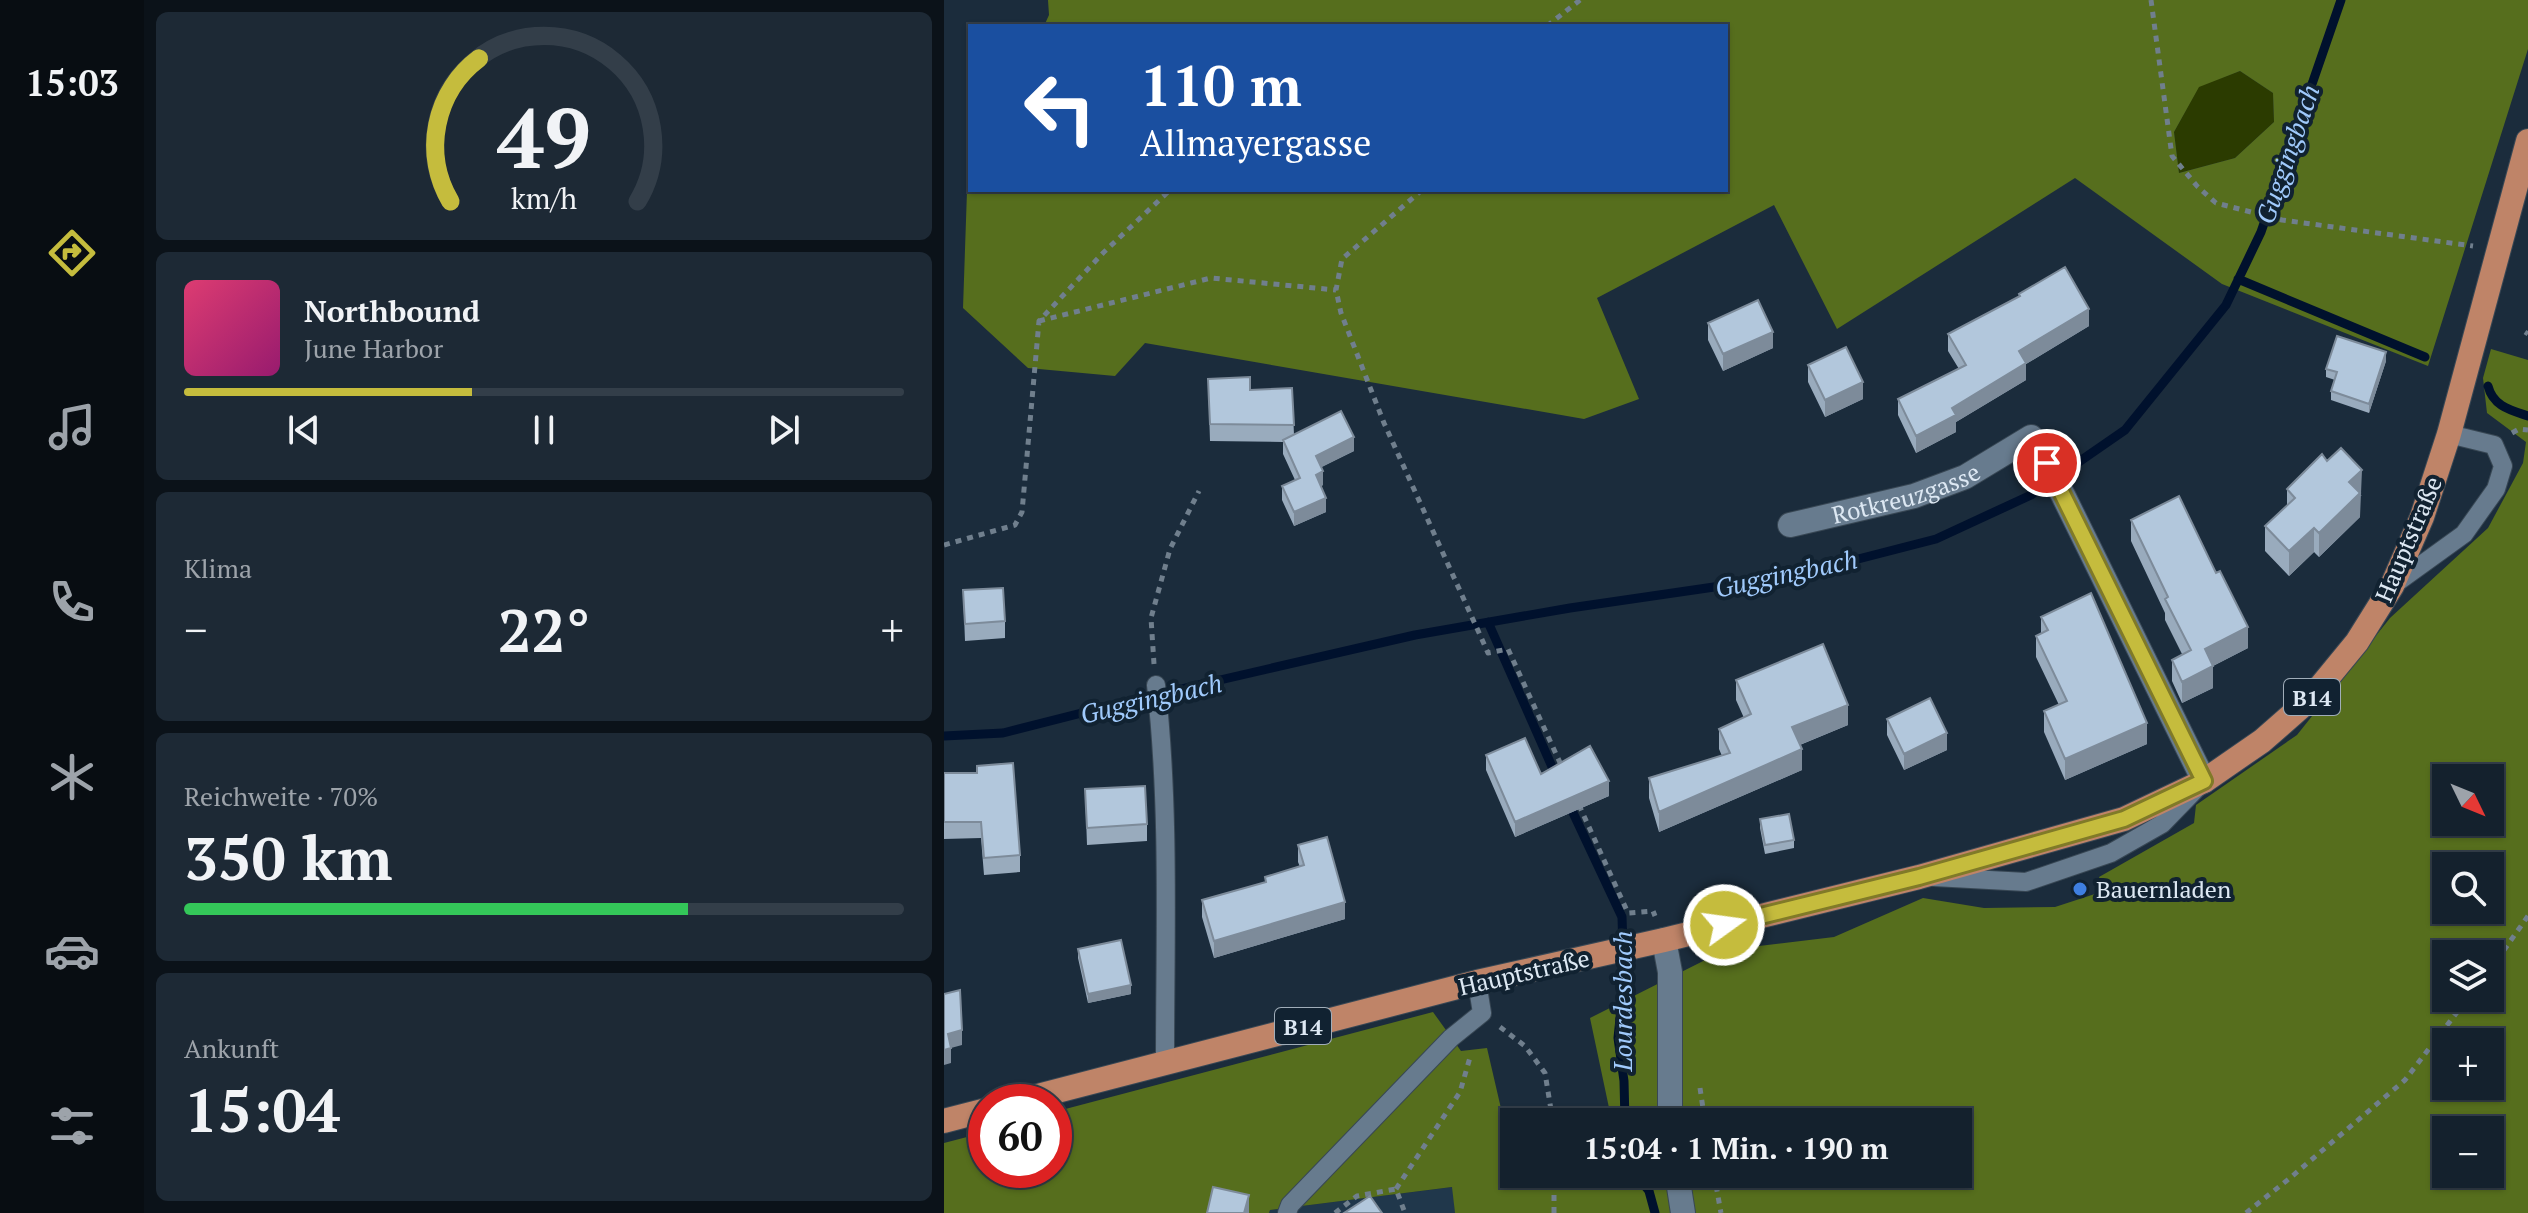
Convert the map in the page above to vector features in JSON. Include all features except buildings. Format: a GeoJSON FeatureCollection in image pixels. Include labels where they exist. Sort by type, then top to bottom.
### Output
{"type":"FeatureCollection","features":[{"type":"Feature","properties":{"kind":"main road","name":"B14"},"geometry":{"type":"LineString","coordinates":[[2498,249],[2528,141]]}},
{"type":"Feature","properties":{"kind":"main road","name":"Hauptstraße"},"geometry":{"type":"LineString","coordinates":[[1072,1087],[1477,982],[1919,877],[2124,819],[2204,781],[2262,741],[2311,698],[2357,642],[2392,586],[2422,517],[2449,434],[2498,249]]}},
{"type":"Feature","properties":{"kind":"main road"},"geometry":{"type":"LineString","coordinates":[[944,1121],[968,1115]]}},
{"type":"Feature","properties":{"kind":"street","name":"Rotkreuzgasse"},"geometry":{"type":"LineString","coordinates":[[1790,525],[1914,496],[1965,477],[2031,437],[2047,463],[2204,781]]}},
{"type":"Feature","properties":{"kind":"street"},"geometry":{"type":"LineString","coordinates":[[1653,942],[1670,972],[1670,1108]]}},
{"type":"Feature","properties":{"kind":"street"},"geometry":{"type":"LineString","coordinates":[[1679,1188],[1683,1213]]}},
{"type":"Feature","properties":{"kind":"lane"},"geometry":{"type":"LineString","coordinates":[[2392,586],[2464,534],[2496,489],[2503,466],[2494,445],[2449,434]]}},
{"type":"Feature","properties":{"kind":"lane"},"geometry":{"type":"LineString","coordinates":[[1156,685],[1165,886],[1165,1062]]}},
{"type":"Feature","properties":{"kind":"lane"},"geometry":{"type":"LineString","coordinates":[[1919,877],[2026,882],[2111,853],[2162,824],[2204,781]]}},
{"type":"Feature","properties":{"kind":"lane"},"geometry":{"type":"LineString","coordinates":[[1287,1213],[1290,1205],[1451,1038],[1482,1013],[1477,982]]}},
{"type":"Feature","properties":{"kind":"path"},"geometry":{"type":"LineString","coordinates":[[1550,24],[1580,0]]}},
{"type":"Feature","properties":{"kind":"path"},"geometry":{"type":"LineString","coordinates":[[2151,0],[2172,156],[2216,203],[2282,220],[2498,249]]}},
{"type":"Feature","properties":{"kind":"path"},"geometry":{"type":"LineString","coordinates":[[944,545],[1015,525],[1022,512],[1039,321],[1103,253],[1168,192]]}},
{"type":"Feature","properties":{"kind":"path"},"geometry":{"type":"LineString","coordinates":[[1420,192],[1342,259],[1336,290],[1341,313],[1384,423],[1488,653],[1508,649],[1565,774]]}},
{"type":"Feature","properties":{"kind":"path"},"geometry":{"type":"LineString","coordinates":[[1039,321],[1211,278],[1336,290]]}},
{"type":"Feature","properties":{"kind":"path"},"geometry":{"type":"LineString","coordinates":[[1156,685],[1151,618],[1170,549],[1199,491]]}},
{"type":"Feature","properties":{"kind":"path"},"geometry":{"type":"LineString","coordinates":[[1578,802],[1628,913],[1653,911],[1653,942]]}},
{"type":"Feature","properties":{"kind":"path"},"geometry":{"type":"LineString","coordinates":[[2504,950],[2528,916]]}},
{"type":"Feature","properties":{"kind":"path"},"geometry":{"type":"LineString","coordinates":[[2246,1213],[2405,1080],[2457,1012]]}},
{"type":"Feature","properties":{"kind":"path"},"geometry":{"type":"LineString","coordinates":[[1335,1213],[1357,1196],[1396,1189],[1460,1092],[1482,1013],[1525,1046],[1545,1073],[1551,1108]]}},
{"type":"Feature","properties":{"kind":"path"},"geometry":{"type":"LineString","coordinates":[[1554,1188],[1554,1213]]}},
{"type":"Feature","properties":{"kind":"path"},"geometry":{"type":"LineString","coordinates":[[1717,1188],[1721,1213]]}},
{"type":"Feature","properties":{"kind":"path"},"geometry":{"type":"LineString","coordinates":[[1396,1189],[1405,1213]]}},
{"type":"Feature","properties":{"kind":"shaded area"},"geometry":{"type":"Polygon","coordinates":[[[1453,1187],[1455,1213],[1269,1213],[1270,1210],[1453,1187]]]}},
{"type":"Feature","properties":{"kind":"green space"},"geometry":{"type":"Polygon","coordinates":[[[1048,0],[2528,0],[2528,49],[2428,366],[2222,284],[2075,178],[1837,329],[1774,205],[1597,298],[1639,399],[1584,419],[1145,343],[1115,376],[1028,368],[963,308],[967,191],[1728,192],[1728,24],[1045,24],[1049,15],[1048,0]],[[2240,71],[2199,87],[2174,132],[2179,173],[2235,158],[2274,122],[2273,93],[2240,71]]]}},
{"type":"Feature","properties":{"kind":"green space"},"geometry":{"type":"Polygon","coordinates":[[[2240,71],[2273,93],[2274,122],[2235,158],[2179,173],[2174,132],[2199,86],[2240,71]]]}},
{"type":"Feature","properties":{"kind":"green space"},"geometry":{"type":"Polygon","coordinates":[[[2491,349],[2528,360],[2528,1213],[1455,1213],[1452,1187],[1270,1210],[1269,1213],[944,1213],[944,1143],[968,1137],[968,1188],[1072,1188],[1072,1107],[1433,1012],[1461,1051],[1487,1048],[1501,1108],[1500,1188],[1972,1188],[1972,1108],[1609,1108],[1590,1018],[1725,950],[1834,937],[1923,898],[1984,908],[2055,907],[2104,891],[2099,877],[2194,823],[2196,805],[2297,735],[2390,618],[2488,528],[2523,463],[2526,442],[2487,413],[2483,378],[2491,349]]]}},
{"type":"Feature","properties":{"kind":"waterway","name":"Guggingbach"},"geometry":{"type":"LineString","coordinates":[[944,736],[1003,733],[1415,635],[1570,608],[1796,575],[1936,539],[2031,495],[2125,430],[2226,305],[2261,232],[2341,0]]}},
{"type":"Feature","properties":{"kind":"waterway"},"geometry":{"type":"LineString","coordinates":[[2238,279],[2425,357]]}},
{"type":"Feature","properties":{"kind":"waterway"},"geometry":{"type":"LineString","coordinates":[[2488,386],[2498,403],[2528,416]]}},
{"type":"Feature","properties":{"kind":"waterway","name":"Lourdesbach"},"geometry":{"type":"LineString","coordinates":[[1488,622],[1557,778]]}},
{"type":"Feature","properties":{"kind":"waterway","name":"Lourdesbach"},"geometry":{"type":"LineString","coordinates":[[1568,802],[1622,917],[1624,980],[1618,1038],[1625,1108]]}},
{"type":"Feature","properties":{"kind":"waterway","name":"Lourdesbach"},"geometry":{"type":"LineString","coordinates":[[1647,1188],[1655,1213]]}},
{"type":"Feature","properties":{"kind":"place","name":"Bauernladen"},"geometry":{"type":"Point","coordinates":[2080,889]}},
{"type":"Feature","properties":{"kind":"route"},"geometry":{"type":"LineString","coordinates":[[1724,925],[1919,877],[2124,819],[2204,781],[2047,463]]}}]}
